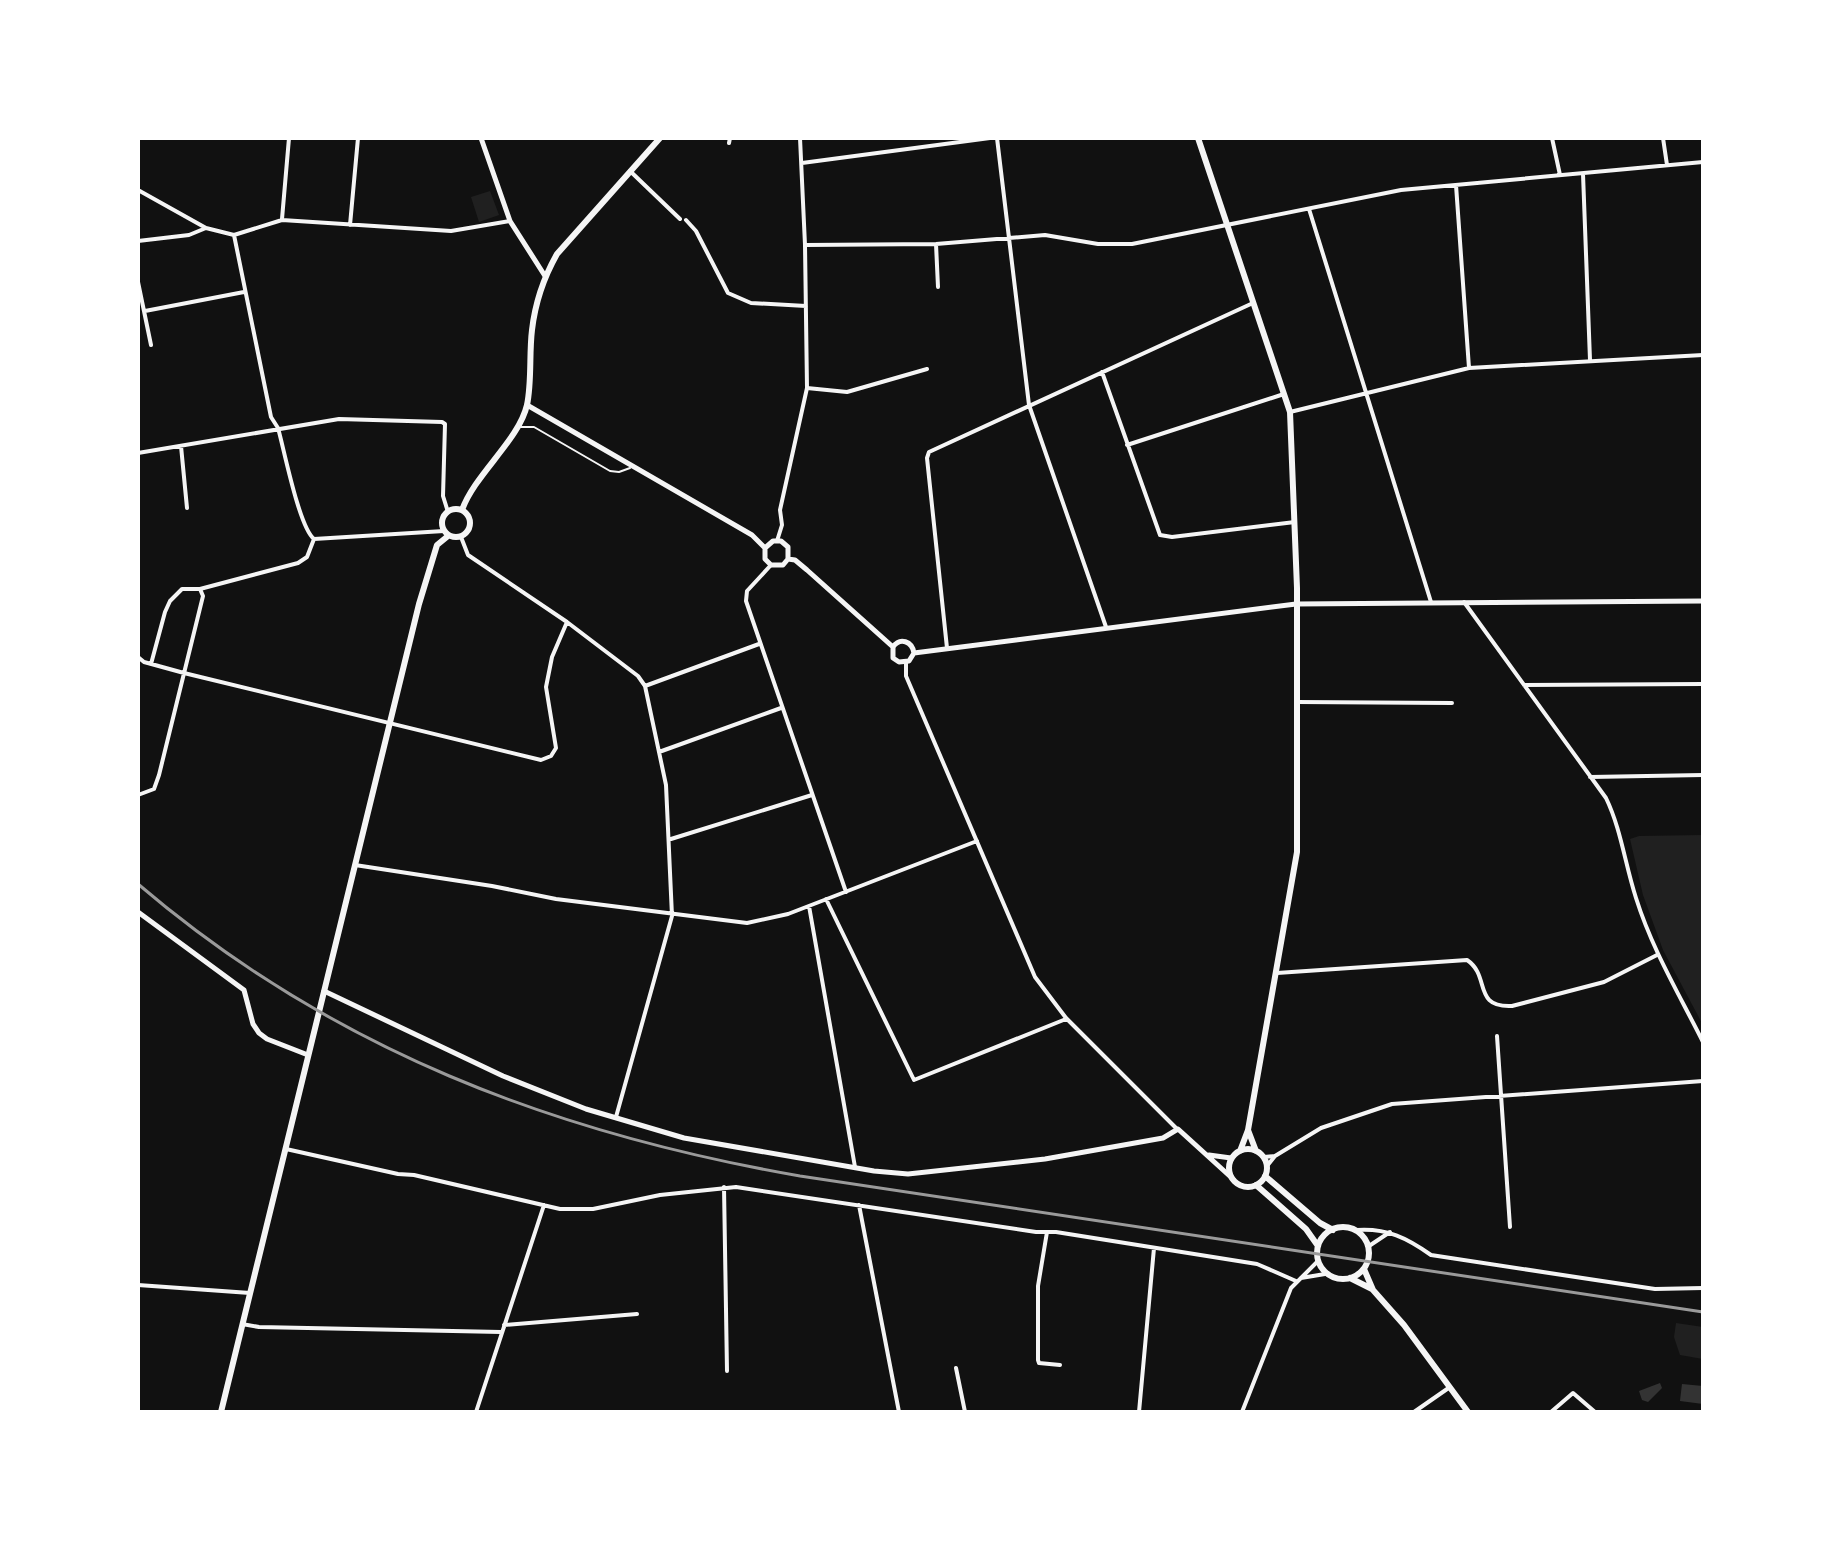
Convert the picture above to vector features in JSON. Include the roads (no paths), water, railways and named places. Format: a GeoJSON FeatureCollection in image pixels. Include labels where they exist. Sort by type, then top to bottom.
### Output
{"type":"FeatureCollection","features":[{"type":"Feature","properties":{"kind":"main road"},"geometry":{"type":"LineString","coordinates":[[462,510],[473,486],[516,427],[527,405],[532,327],[545,276],[557,254],[660,138]]}},
{"type":"Feature","properties":{"kind":"main road"},"geometry":{"type":"LineString","coordinates":[[1198,138],[1290,412],[1295,522],[1297,852],[1248,1130],[1240,1151]]}},
{"type":"Feature","properties":{"kind":"main road"},"geometry":{"type":"LineString","coordinates":[[454,509],[462,510],[470,521],[468,531],[461,537],[446,533],[442,519],[454,509]]}},
{"type":"Feature","properties":{"kind":"main road"},"geometry":{"type":"LineString","coordinates":[[221,1412],[404,659],[433,554],[446,533]]}},
{"type":"Feature","properties":{"kind":"main road"},"geometry":{"type":"LineString","coordinates":[[1248,1130],[1256,1151]]}},
{"type":"Feature","properties":{"kind":"main road"},"geometry":{"type":"LineString","coordinates":[[1247,1149],[1256,1151],[1264,1157],[1267,1166],[1265,1176],[1256,1185],[1243,1186],[1233,1179],[1229,1166],[1231,1158],[1247,1149]]}},
{"type":"Feature","properties":{"kind":"main road"},"geometry":{"type":"LineString","coordinates":[[1265,1176],[1320,1223],[1333,1230]]}},
{"type":"Feature","properties":{"kind":"main road"},"geometry":{"type":"LineString","coordinates":[[1256,1185],[1306,1229],[1318,1246]]}},
{"type":"Feature","properties":{"kind":"main road"},"geometry":{"type":"LineString","coordinates":[[1350,1278],[1364,1269],[1369,1246],[1357,1230],[1345,1227],[1324,1235],[1318,1246],[1317,1262],[1325,1274],[1350,1278],[1373,1290]]}},
{"type":"Feature","properties":{"kind":"main road"},"geometry":{"type":"LineString","coordinates":[[1364,1269],[1373,1290],[1404,1325],[1468,1412]]}},
{"type":"Feature","properties":{"kind":"street"},"geometry":{"type":"LineString","coordinates":[[282,220],[289,138]]}},
{"type":"Feature","properties":{"kind":"street"},"geometry":{"type":"LineString","coordinates":[[350,225],[358,138]]}},
{"type":"Feature","properties":{"kind":"street"},"geometry":{"type":"LineString","coordinates":[[481,138],[510,221],[545,276]]}},
{"type":"Feature","properties":{"kind":"street"},"geometry":{"type":"LineString","coordinates":[[777,541],[782,525],[780,510],[807,388],[800,138]]}},
{"type":"Feature","properties":{"kind":"street"},"geometry":{"type":"LineString","coordinates":[[801,163],[990,138]]}},
{"type":"Feature","properties":{"kind":"street"},"geometry":{"type":"LineString","coordinates":[[997,138],[1029,405],[1106,627]]}},
{"type":"Feature","properties":{"kind":"street"},"geometry":{"type":"LineString","coordinates":[[1552,138],[1560,176]]}},
{"type":"Feature","properties":{"kind":"street"},"geometry":{"type":"LineString","coordinates":[[1663,138],[1667,165]]}},
{"type":"Feature","properties":{"kind":"street"},"geometry":{"type":"LineString","coordinates":[[805,245],[936,244],[1045,235],[1098,244],[1132,244],[1401,190],[1703,162]]}},
{"type":"Feature","properties":{"kind":"street"},"geometry":{"type":"LineString","coordinates":[[630,171],[696,231],[728,293],[751,303],[806,306]]}},
{"type":"Feature","properties":{"kind":"street"},"geometry":{"type":"LineString","coordinates":[[1583,174],[1590,360]]}},
{"type":"Feature","properties":{"kind":"street"},"geometry":{"type":"LineString","coordinates":[[1456,185],[1469,368]]}},
{"type":"Feature","properties":{"kind":"street"},"geometry":{"type":"LineString","coordinates":[[138,190],[206,228],[234,235],[282,220],[451,231],[510,221]]}},
{"type":"Feature","properties":{"kind":"street"},"geometry":{"type":"LineString","coordinates":[[1309,209],[1431,602]]}},
{"type":"Feature","properties":{"kind":"street"},"geometry":{"type":"LineString","coordinates":[[138,241],[189,235],[206,228]]}},
{"type":"Feature","properties":{"kind":"street"},"geometry":{"type":"LineString","coordinates":[[234,235],[271,417],[278,428],[309,536],[314,539],[446,533]]}},
{"type":"Feature","properties":{"kind":"street"},"geometry":{"type":"LineString","coordinates":[[936,244],[938,287]]}},
{"type":"Feature","properties":{"kind":"street"},"geometry":{"type":"LineString","coordinates":[[138,282],[151,345]]}},
{"type":"Feature","properties":{"kind":"street"},"geometry":{"type":"LineString","coordinates":[[145,311],[245,291]]}},
{"type":"Feature","properties":{"kind":"street"},"geometry":{"type":"LineString","coordinates":[[947,648],[928,455],[932,450],[1254,303]]}},
{"type":"Feature","properties":{"kind":"street"},"geometry":{"type":"LineString","coordinates":[[1290,412],[1469,368],[1703,355]]}},
{"type":"Feature","properties":{"kind":"street"},"geometry":{"type":"LineString","coordinates":[[807,388],[847,392],[927,369]]}},
{"type":"Feature","properties":{"kind":"street"},"geometry":{"type":"LineString","coordinates":[[1102,372],[1160,535],[1172,537],[1295,522]]}},
{"type":"Feature","properties":{"kind":"street"},"geometry":{"type":"LineString","coordinates":[[1127,445],[1284,394]]}},
{"type":"Feature","properties":{"kind":"street"},"geometry":{"type":"LineString","coordinates":[[527,405],[752,535],[765,548]]}},
{"type":"Feature","properties":{"kind":"street"},"geometry":{"type":"LineString","coordinates":[[138,453],[339,419],[442,422],[445,424],[443,496],[448,512]]}},
{"type":"Feature","properties":{"kind":"street"},"geometry":{"type":"LineString","coordinates":[[181,446],[187,508]]}},
{"type":"Feature","properties":{"kind":"street"},"geometry":{"type":"LineString","coordinates":[[461,537],[468,555],[567,622],[638,676],[645,686],[666,785],[671,839],[672,916],[616,1119]]}},
{"type":"Feature","properties":{"kind":"street"},"geometry":{"type":"LineString","coordinates":[[151,664],[170,601],[182,589],[200,589],[298,563],[307,557],[314,539]]}},
{"type":"Feature","properties":{"kind":"street"},"geometry":{"type":"LineString","coordinates":[[771,565],[764,556],[770,542],[777,541],[788,547],[788,559],[783,565],[771,565],[747,591],[746,601],[846,892]]}},
{"type":"Feature","properties":{"kind":"street"},"geometry":{"type":"LineString","coordinates":[[788,559],[795,560],[807,570],[893,647]]}},
{"type":"Feature","properties":{"kind":"street"},"geometry":{"type":"LineString","coordinates":[[138,795],[154,789],[159,775],[203,596],[200,589]]}},
{"type":"Feature","properties":{"kind":"street"},"geometry":{"type":"LineString","coordinates":[[1233,1179],[1066,1018],[1035,977],[906,676],[906,662],[914,653],[947,648],[1296,604],[1703,601]]}},
{"type":"Feature","properties":{"kind":"street"},"geometry":{"type":"LineString","coordinates":[[1464,602],[1606,798],[1657,955],[1703,1042]]}},
{"type":"Feature","properties":{"kind":"street"},"geometry":{"type":"LineString","coordinates":[[138,657],[184,673],[541,760],[551,756],[556,748],[546,687],[552,657],[567,622]]}},
{"type":"Feature","properties":{"kind":"street"},"geometry":{"type":"LineString","coordinates":[[906,662],[896,660],[892,654],[893,647],[905,641],[912,645],[914,653]]}},
{"type":"Feature","properties":{"kind":"street"},"geometry":{"type":"LineString","coordinates":[[645,686],[759,644]]}},
{"type":"Feature","properties":{"kind":"street"},"geometry":{"type":"LineString","coordinates":[[1524,685],[1703,684]]}},
{"type":"Feature","properties":{"kind":"street"},"geometry":{"type":"LineString","coordinates":[[1297,702],[1452,703]]}},
{"type":"Feature","properties":{"kind":"street"},"geometry":{"type":"LineString","coordinates":[[659,752],[782,708]]}},
{"type":"Feature","properties":{"kind":"street"},"geometry":{"type":"LineString","coordinates":[[1590,777],[1703,775]]}},
{"type":"Feature","properties":{"kind":"street"},"geometry":{"type":"LineString","coordinates":[[671,839],[812,795]]}},
{"type":"Feature","properties":{"kind":"street"},"geometry":{"type":"LineString","coordinates":[[355,865],[672,916],[747,923],[809,906],[977,841]]}},
{"type":"Feature","properties":{"kind":"street"},"geometry":{"type":"LineString","coordinates":[[826,899],[914,1080],[1066,1018]]}},
{"type":"Feature","properties":{"kind":"street"},"geometry":{"type":"LineString","coordinates":[[809,906],[855,1168]]}},
{"type":"Feature","properties":{"kind":"street"},"geometry":{"type":"LineString","coordinates":[[138,912],[244,990],[253,1024],[259,1033],[308,1055]]}},
{"type":"Feature","properties":{"kind":"street"},"geometry":{"type":"LineString","coordinates":[[1274,973],[1467,960],[1476,969],[1487,999],[1500,1007],[1604,982],[1657,955]]}},
{"type":"Feature","properties":{"kind":"street"},"geometry":{"type":"LineString","coordinates":[[323,990],[503,1076],[616,1119],[684,1138],[855,1168],[908,1174],[1045,1159],[1163,1138],[1178,1129]]}},
{"type":"Feature","properties":{"kind":"street"},"geometry":{"type":"LineString","coordinates":[[1497,1036],[1510,1227]]}},
{"type":"Feature","properties":{"kind":"street"},"geometry":{"type":"LineString","coordinates":[[1267,1166],[1275,1156],[1321,1128],[1392,1104],[1703,1081]]}},
{"type":"Feature","properties":{"kind":"street"},"geometry":{"type":"LineString","coordinates":[[286,1149],[560,1209],[593,1209],[660,1195],[724,1187],[772,1191],[1257,1264],[1297,1280],[1325,1274]]}},
{"type":"Feature","properties":{"kind":"street"},"geometry":{"type":"LineString","coordinates":[[1208,1155],[1231,1158]]}},
{"type":"Feature","properties":{"kind":"street"},"geometry":{"type":"LineString","coordinates":[[1264,1157],[1275,1156]]}},
{"type":"Feature","properties":{"kind":"street"},"geometry":{"type":"LineString","coordinates":[[724,1187],[727,1371]]}},
{"type":"Feature","properties":{"kind":"street"},"geometry":{"type":"LineString","coordinates":[[476,1412],[544,1205]]}},
{"type":"Feature","properties":{"kind":"street"},"geometry":{"type":"LineString","coordinates":[[859,1205],[899,1412]]}},
{"type":"Feature","properties":{"kind":"street"},"geometry":{"type":"LineString","coordinates":[[1357,1230],[1390,1232],[1431,1255],[1655,1289],[1703,1288]]}},
{"type":"Feature","properties":{"kind":"street"},"geometry":{"type":"LineString","coordinates":[[1047,1232],[1038,1286],[1038,1360],[1039,1363],[1060,1365]]}},
{"type":"Feature","properties":{"kind":"street"},"geometry":{"type":"LineString","coordinates":[[1369,1246],[1390,1232]]}},
{"type":"Feature","properties":{"kind":"street"},"geometry":{"type":"LineString","coordinates":[[1139,1412],[1154,1248]]}},
{"type":"Feature","properties":{"kind":"street"},"geometry":{"type":"LineString","coordinates":[[1242,1412],[1297,1280],[1317,1262]]}},
{"type":"Feature","properties":{"kind":"street"},"geometry":{"type":"LineString","coordinates":[[138,1285],[250,1293]]}},
{"type":"Feature","properties":{"kind":"street"},"geometry":{"type":"LineString","coordinates":[[503,1325],[637,1314]]}},
{"type":"Feature","properties":{"kind":"street"},"geometry":{"type":"LineString","coordinates":[[242,1324],[259,1327],[501,1332]]}},
{"type":"Feature","properties":{"kind":"street"},"geometry":{"type":"LineString","coordinates":[[956,1368],[965,1412]]}},
{"type":"Feature","properties":{"kind":"street"},"geometry":{"type":"LineString","coordinates":[[1414,1412],[1450,1387]]}},
{"type":"Feature","properties":{"kind":"street"},"geometry":{"type":"LineString","coordinates":[[1555,1411],[1573,1393],[1595,1412]]}},
{"type":"Feature","properties":{"kind":"lane"},"geometry":{"type":"LineString","coordinates":[[516,427],[534,427],[610,471],[619,472],[633,466]]}},
{"type":"Feature","properties":{"kind":"railway"},"geometry":{"type":"LineString","coordinates":[[138,884],[212,942],[288,993],[367,1038],[449,1076],[533,1108],[620,1135],[709,1158],[800,1176],[1703,1312]]}}]}
